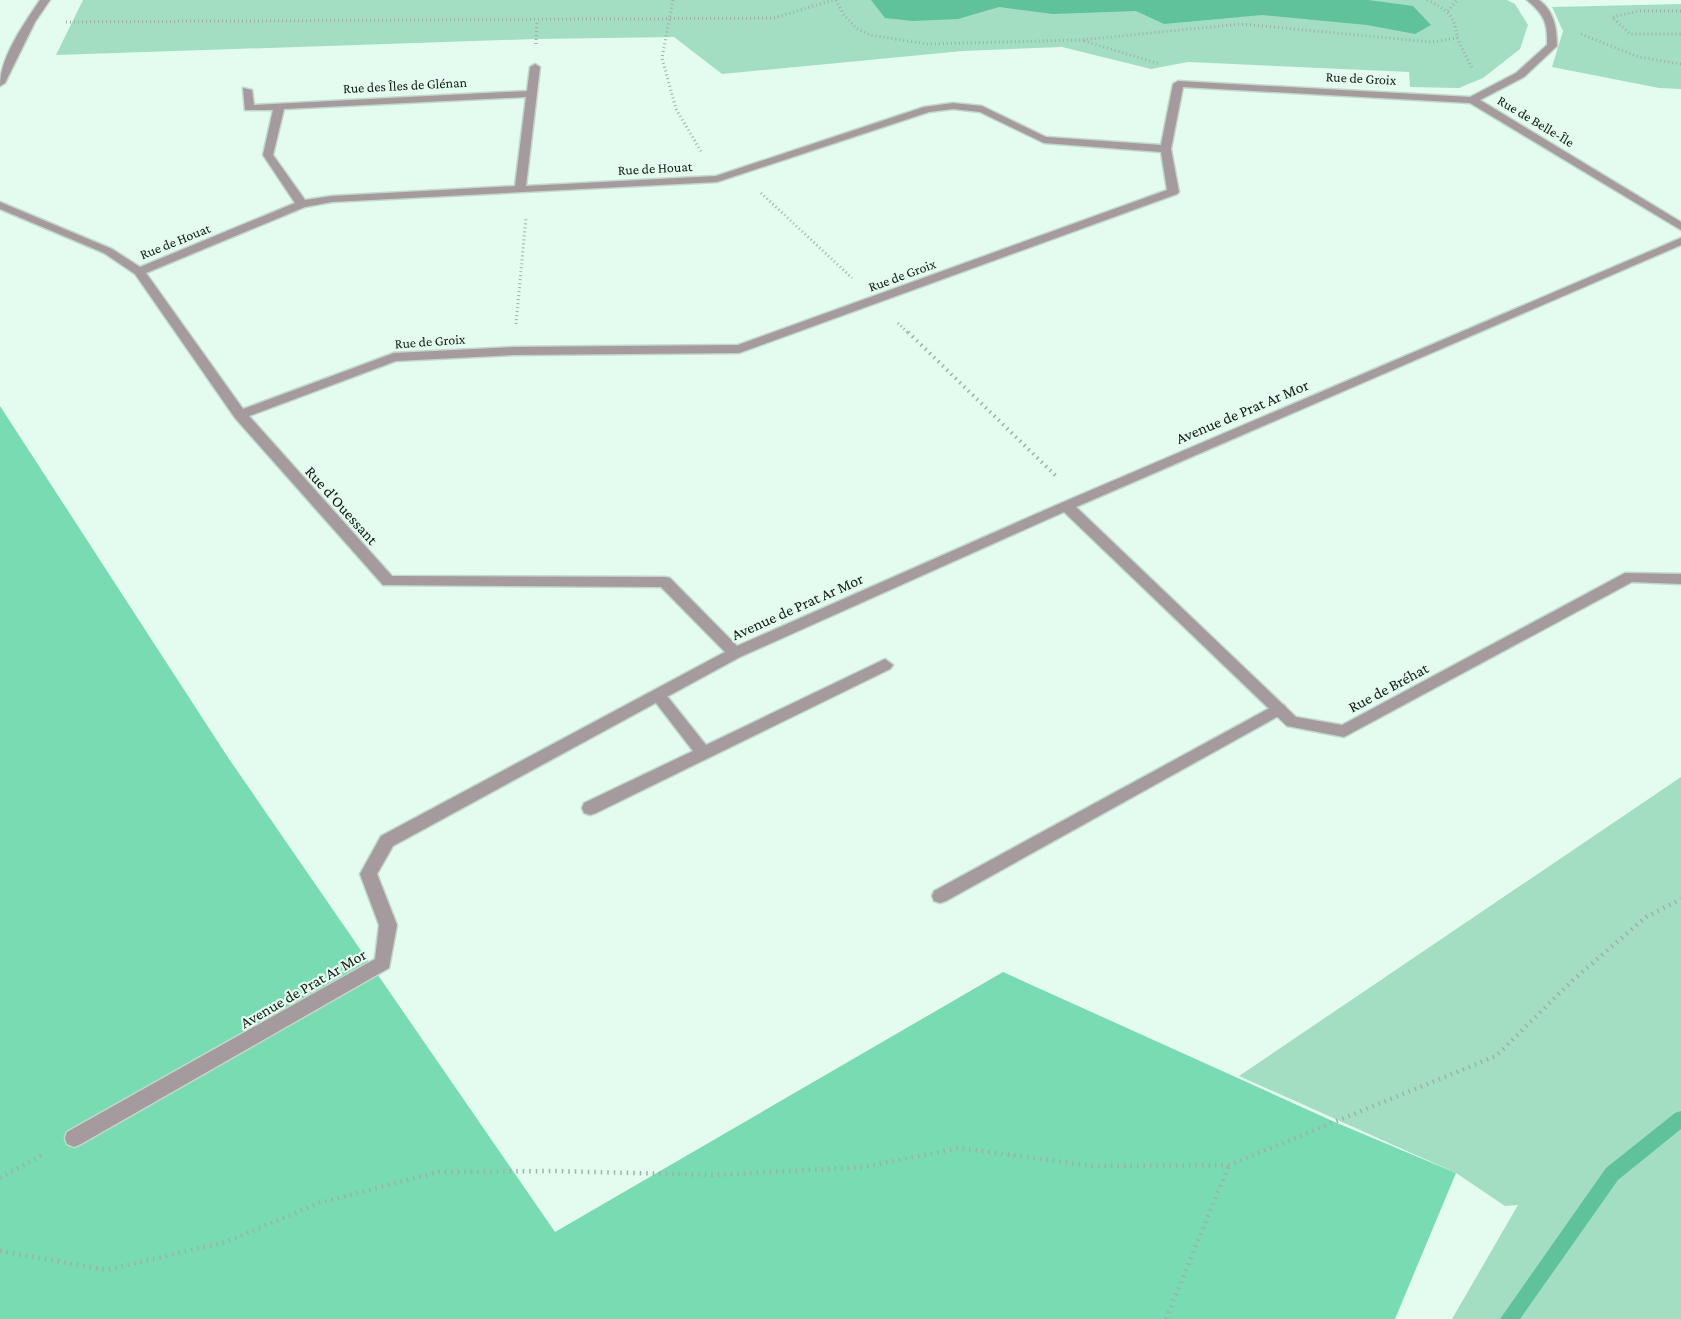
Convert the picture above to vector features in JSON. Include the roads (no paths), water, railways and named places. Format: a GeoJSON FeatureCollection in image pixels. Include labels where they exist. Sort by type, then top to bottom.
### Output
{"type":"FeatureCollection","features":[{"type":"Feature","properties":{"kind":"street"},"geometry":{"type":"LineString","coordinates":[[0,83],[30,22],[45,0]]}},
{"type":"Feature","properties":{"kind":"street","name":"Rue de Belle-Île"},"geometry":{"type":"LineString","coordinates":[[1472,100],[1520,75],[1552,46],[1553,30],[1548,16],[1532,0]]}},
{"type":"Feature","properties":{"kind":"street"},"geometry":{"type":"LineString","coordinates":[[520,189],[535,67]]}},
{"type":"Feature","properties":{"kind":"street","name":"Rue de Groix"},"geometry":{"type":"LineString","coordinates":[[240,415],[394,357],[513,351],[739,349],[1173,192],[1166,149],[1178,84],[1472,100]]}},
{"type":"Feature","properties":{"kind":"street","name":"Rue des Îles de Glénan"},"geometry":{"type":"LineString","coordinates":[[247,90],[249,108],[532,94]]}},
{"type":"Feature","properties":{"kind":"street","name":"Rue de Belle-Île"},"geometry":{"type":"LineString","coordinates":[[1472,100],[1681,227]]}},
{"type":"Feature","properties":{"kind":"street","name":"Rue de Houat"},"geometry":{"type":"LineString","coordinates":[[139,272],[303,204],[332,199],[717,179],[928,109],[953,106],[982,109],[1044,140],[1166,149]]}},
{"type":"Feature","properties":{"kind":"street"},"geometry":{"type":"LineString","coordinates":[[279,107],[268,155],[303,204]]}},
{"type":"Feature","properties":{"kind":"street","name":"Rue d'Ouessant"},"geometry":{"type":"LineString","coordinates":[[0,205],[108,251],[139,272],[240,415],[388,581],[665,582],[735,653]]}},
{"type":"Feature","properties":{"kind":"street","name":"Avenue de Prat Ar Mor"},"geometry":{"type":"LineString","coordinates":[[75,1138],[383,963],[388,924],[368,873],[387,841],[735,653],[1074,503],[1681,241]]}},
{"type":"Feature","properties":{"kind":"street","name":"Rue de Bréhat"},"geometry":{"type":"LineString","coordinates":[[1074,503],[1292,722],[1344,731],[1630,577],[1681,579]]}},
{"type":"Feature","properties":{"kind":"street"},"geometry":{"type":"LineString","coordinates":[[590,808],[885,665]]}},
{"type":"Feature","properties":{"kind":"street"},"geometry":{"type":"LineString","coordinates":[[658,694],[703,753]]}},
{"type":"Feature","properties":{"kind":"street"},"geometry":{"type":"LineString","coordinates":[[940,896],[1279,710]]}},
{"type":"Feature","properties":{"kind":"waterway"},"geometry":{"type":"LineString","coordinates":[[1509,1319],[1612,1174],[1681,1119]]}}]}
